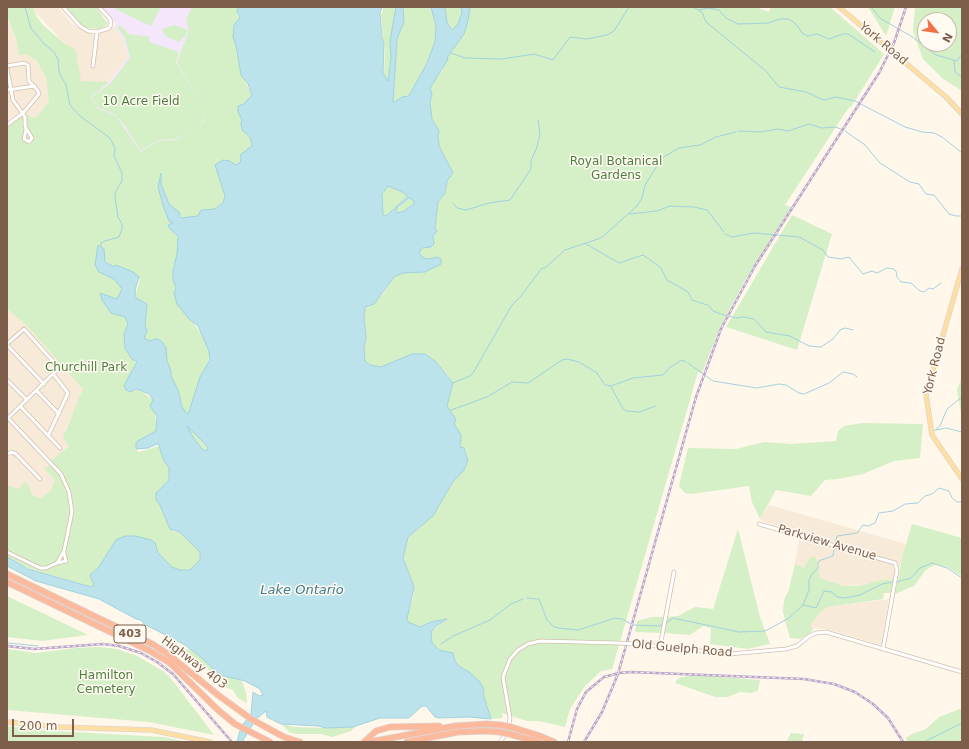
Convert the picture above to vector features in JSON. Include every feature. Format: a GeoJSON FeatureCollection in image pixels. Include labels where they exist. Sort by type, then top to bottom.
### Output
{"type":"FeatureCollection","features":[{"type":"Feature","properties":{"kind":"highway","name":"Highway 403"},"geometry":{"type":"LineString","coordinates":[[7,574],[154,645],[169,655],[242,713],[284,737],[300,742]]}},
{"type":"Feature","properties":{"kind":"highway","name":"Highway 403"},"geometry":{"type":"LineString","coordinates":[[7,582],[150,651],[170,663],[218,710],[235,724],[255,736],[270,742]]}},
{"type":"Feature","properties":{"kind":"highway"},"geometry":{"type":"LineString","coordinates":[[364,742],[380,730],[390,727],[486,724],[511,727],[554,742]]}},
{"type":"Feature","properties":{"kind":"highway"},"geometry":{"type":"LineString","coordinates":[[370,739],[455,726]]}},
{"type":"Feature","properties":{"kind":"highway"},"geometry":{"type":"LineString","coordinates":[[407,742],[473,730],[500,732],[538,742]]}},
{"type":"Feature","properties":{"kind":"highway"},"geometry":{"type":"LineString","coordinates":[[413,742],[429,738]]}},
{"type":"Feature","properties":{"kind":"main road","name":"York Road"},"geometry":{"type":"LineString","coordinates":[[839,7],[946,97],[962,114]]}},
{"type":"Feature","properties":{"kind":"main road","name":"York Road"},"geometry":{"type":"LineString","coordinates":[[962,269],[926,394],[932,436],[962,479]]}},
{"type":"Feature","properties":{"kind":"main road"},"geometry":{"type":"LineString","coordinates":[[7,722],[59,727],[151,730],[210,742]]}},
{"type":"Feature","properties":{"kind":"street"},"geometry":{"type":"LineString","coordinates":[[63,7],[80,26],[88,31],[97,32],[109,28],[111,22],[99,7]]}},
{"type":"Feature","properties":{"kind":"street"},"geometry":{"type":"LineString","coordinates":[[93,66],[97,32]]}},
{"type":"Feature","properties":{"kind":"street"},"geometry":{"type":"LineString","coordinates":[[7,125],[23,113],[39,94],[35,86],[29,81],[28,65],[24,63],[7,67],[9,90],[15,105],[23,113],[26,128]]}},
{"type":"Feature","properties":{"kind":"street"},"geometry":{"type":"LineString","coordinates":[[9,90],[35,86]]}},
{"type":"Feature","properties":{"kind":"street"},"geometry":{"type":"LineString","coordinates":[[44,384],[7,344],[23,330],[26,331],[59,368],[54,375],[7,418],[57,469],[67,486],[72,512],[64,551],[57,563]]}},
{"type":"Feature","properties":{"kind":"street"},"geometry":{"type":"LineString","coordinates":[[48,436],[68,392],[54,375]]}},
{"type":"Feature","properties":{"kind":"street"},"geometry":{"type":"LineString","coordinates":[[7,380],[27,400]]}},
{"type":"Feature","properties":{"kind":"street"},"geometry":{"type":"LineString","coordinates":[[37,391],[59,414]]}},
{"type":"Feature","properties":{"kind":"street"},"geometry":{"type":"LineString","coordinates":[[20,406],[60,448]]}},
{"type":"Feature","properties":{"kind":"street"},"geometry":{"type":"LineString","coordinates":[[7,454],[12,452],[16,454],[40,479]]}},
{"type":"Feature","properties":{"kind":"street","name":"Parkview Avenue"},"geometry":{"type":"LineString","coordinates":[[759,524],[895,563],[897,570],[882,649]]}},
{"type":"Feature","properties":{"kind":"street"},"geometry":{"type":"LineString","coordinates":[[7,552],[40,568],[46,568],[66,561],[64,551]]}},
{"type":"Feature","properties":{"kind":"street"},"geometry":{"type":"LineString","coordinates":[[660,646],[674,572]]}},
{"type":"Feature","properties":{"kind":"street","name":"Old Guelph Road"},"geometry":{"type":"LineString","coordinates":[[500,742],[508,731],[510,718],[503,677],[510,659],[518,650],[528,644],[540,641],[636,644],[730,654],[761,652],[797,646],[809,636],[816,633],[826,632],[962,672]]}},
{"type":"Feature","properties":{"kind":"shaded area"},"geometry":{"type":"Polygon","coordinates":[[[34,7],[58,7],[72,24],[93,35],[114,26],[123,39],[128,57],[109,82],[75,87],[73,48],[65,44],[35,12],[34,7]]]}},
{"type":"Feature","properties":{"kind":"shaded area"},"geometry":{"type":"Polygon","coordinates":[[[101,7],[192,7],[188,26],[189,30],[177,62],[206,111],[204,121],[197,129],[174,140],[158,141],[141,152],[116,116],[97,108],[91,97],[109,82],[128,57],[123,39],[114,26],[116,24],[101,7]]]}},
{"type":"Feature","properties":{"kind":"shaded area"},"geometry":{"type":"Polygon","coordinates":[[[7,16],[16,38],[19,56],[26,54],[36,60],[46,77],[49,101],[41,115],[32,118],[23,110],[7,122],[7,16]]]}},
{"type":"Feature","properties":{"kind":"shaded area"},"geometry":{"type":"Polygon","coordinates":[[[7,309],[26,325],[84,390],[65,430],[69,446],[45,469],[55,480],[50,492],[40,498],[32,495],[29,486],[19,489],[7,485],[7,309]]]}},
{"type":"Feature","properties":{"kind":"shaded area"},"geometry":{"type":"Polygon","coordinates":[[[769,505],[906,544],[899,570],[894,579],[876,581],[864,585],[844,586],[820,578],[795,564],[800,534],[767,523],[760,519],[769,505]]]}},
{"type":"Feature","properties":{"kind":"shaded area"},"geometry":{"type":"Polygon","coordinates":[[[889,599],[881,645],[830,630],[809,627],[820,612],[828,607],[889,599]]]}},
{"type":"Feature","properties":{"kind":"green space","name":"Churchill Park"},"geometry":{"type":"Polygon","coordinates":[[[7,7],[33,7],[37,17],[43,25],[65,44],[76,51],[81,81],[109,82],[91,97],[97,108],[116,116],[141,152],[158,141],[174,140],[197,129],[204,121],[205,111],[177,62],[189,30],[186,21],[192,7],[239,7],[240,11],[237,14],[241,20],[243,77],[253,97],[253,148],[224,205],[200,219],[184,220],[180,214],[179,233],[176,236],[179,238],[182,307],[204,338],[211,354],[192,412],[187,418],[172,386],[166,357],[166,347],[161,342],[151,345],[143,338],[145,336],[146,312],[137,300],[136,293],[140,279],[134,274],[115,269],[98,255],[125,288],[135,362],[138,364],[130,389],[134,391],[139,389],[154,401],[157,433],[138,444],[136,450],[139,452],[159,446],[162,448],[171,469],[170,526],[174,532],[180,532],[200,552],[201,557],[199,562],[190,570],[180,570],[172,567],[158,553],[155,545],[146,539],[136,536],[125,536],[99,567],[90,575],[94,585],[91,587],[28,568],[7,557],[7,485],[19,489],[25,481],[29,486],[32,495],[40,498],[50,492],[55,480],[45,469],[52,462],[51,461],[69,446],[63,437],[83,389],[26,325],[7,309],[7,126],[25,112],[32,118],[38,116],[49,101],[46,77],[36,60],[26,54],[19,56],[16,38],[7,16],[7,7]]]}},
{"type":"Feature","properties":{"kind":"green space"},"geometry":{"type":"Polygon","coordinates":[[[66,7],[96,7],[108,24],[100,29],[87,28],[81,24],[66,7]]]}},
{"type":"Feature","properties":{"kind":"green space"},"geometry":{"type":"Polygon","coordinates":[[[116,7],[164,7],[160,9],[151,26],[115,9],[116,7]]]}},
{"type":"Feature","properties":{"kind":"green space"},"geometry":{"type":"Polygon","coordinates":[[[384,7],[397,7],[388,106],[384,75],[385,45],[383,40],[381,15],[384,7]]]}},
{"type":"Feature","properties":{"kind":"green space"},"geometry":{"type":"Polygon","coordinates":[[[403,7],[431,7],[436,26],[435,42],[427,63],[409,97],[393,103],[397,39],[404,22],[403,7]]]}},
{"type":"Feature","properties":{"kind":"green space"},"geometry":{"type":"Polygon","coordinates":[[[445,7],[461,7],[462,13],[458,24],[452,30],[447,23],[445,7]]]}},
{"type":"Feature","properties":{"kind":"green space","name":"Royal Botanical Gardens"},"geometry":{"type":"Polygon","coordinates":[[[470,7],[755,7],[769,12],[771,7],[830,7],[884,54],[851,107],[849,107],[785,205],[791,207],[744,282],[719,330],[702,373],[698,372],[612,669],[601,671],[585,686],[570,709],[565,727],[539,721],[527,721],[502,713],[503,718],[491,719],[483,694],[484,689],[479,681],[459,666],[455,661],[453,653],[439,650],[432,643],[431,632],[446,619],[428,623],[420,627],[408,622],[407,615],[413,598],[414,587],[403,557],[408,537],[433,516],[452,483],[466,467],[468,461],[465,451],[460,448],[461,440],[447,406],[450,378],[436,362],[401,363],[381,367],[370,365],[365,361],[365,307],[382,295],[394,277],[419,253],[422,248],[426,248],[437,231],[435,229],[438,202],[445,193],[447,181],[453,173],[439,146],[439,131],[432,119],[430,102],[432,94],[430,88],[436,77],[442,71],[448,56],[464,34],[470,7]]]}},
{"type":"Feature","properties":{"kind":"green space"},"geometry":{"type":"Polygon","coordinates":[[[867,7],[895,7],[886,36],[870,10],[867,7]]]}},
{"type":"Feature","properties":{"kind":"green space"},"geometry":{"type":"Polygon","coordinates":[[[915,7],[962,7],[962,91],[942,78],[923,59],[920,52],[957,52],[957,12],[917,12],[917,42],[913,31],[915,7]]]}},
{"type":"Feature","properties":{"kind":"green space","name":"10 Acre Field"},"geometry":{"type":"Polygon","coordinates":[[[120,25],[129,34],[150,37],[149,42],[179,52],[176,62],[205,111],[203,121],[197,129],[174,139],[158,140],[141,151],[116,115],[97,107],[92,97],[111,83],[130,58],[125,38],[117,27],[120,25]]]}},
{"type":"Feature","properties":{"kind":"green space"},"geometry":{"type":"Polygon","coordinates":[[[174,25],[188,30],[179,42],[165,36],[162,29],[174,25]]]}},
{"type":"Feature","properties":{"kind":"green space"},"geometry":{"type":"Polygon","coordinates":[[[388,186],[406,194],[407,197],[386,216],[383,215],[382,194],[388,186]]]}},
{"type":"Feature","properties":{"kind":"green space"},"geometry":{"type":"Polygon","coordinates":[[[409,198],[413,200],[414,204],[398,213],[396,211],[409,198]]]}},
{"type":"Feature","properties":{"kind":"green space"},"geometry":{"type":"Polygon","coordinates":[[[792,215],[832,234],[797,350],[726,327],[792,215]]]}},
{"type":"Feature","properties":{"kind":"green space"},"geometry":{"type":"Polygon","coordinates":[[[962,377],[962,419],[957,390],[962,377]]]}},
{"type":"Feature","properties":{"kind":"green space"},"geometry":{"type":"Polygon","coordinates":[[[862,423],[923,424],[920,458],[894,461],[863,474],[825,480],[811,496],[776,490],[760,519],[752,502],[749,486],[691,494],[685,493],[679,486],[688,448],[736,449],[764,442],[791,444],[836,441],[838,431],[844,426],[862,423]]]}},
{"type":"Feature","properties":{"kind":"green space"},"geometry":{"type":"Polygon","coordinates":[[[188,426],[206,445],[208,448],[207,451],[202,449],[187,428],[188,426]]]}},
{"type":"Feature","properties":{"kind":"green space"},"geometry":{"type":"Polygon","coordinates":[[[912,524],[962,538],[962,576],[947,567],[936,565],[925,571],[914,586],[895,594],[903,554],[912,524]]]}},
{"type":"Feature","properties":{"kind":"green space"},"geometry":{"type":"Polygon","coordinates":[[[738,529],[760,617],[770,644],[748,649],[710,644],[711,628],[703,626],[690,635],[664,633],[667,617],[678,616],[695,607],[713,609],[738,529]]]}},
{"type":"Feature","properties":{"kind":"green space"},"geometry":{"type":"Polygon","coordinates":[[[811,556],[816,558],[820,578],[844,586],[864,585],[876,581],[894,579],[892,593],[884,593],[883,599],[828,607],[820,612],[810,626],[814,629],[809,634],[800,639],[790,638],[783,612],[784,600],[789,589],[795,564],[804,568],[811,556]]]}},
{"type":"Feature","properties":{"kind":"green space"},"geometry":{"type":"Polygon","coordinates":[[[7,596],[87,635],[42,641],[7,637],[7,596]]]}},
{"type":"Feature","properties":{"kind":"green space"},"geometry":{"type":"Polygon","coordinates":[[[651,617],[664,617],[661,633],[635,632],[637,621],[651,617]]]}},
{"type":"Feature","properties":{"kind":"green space","name":"Hamilton Cemetery"},"geometry":{"type":"Polygon","coordinates":[[[99,647],[117,649],[137,656],[163,671],[173,681],[214,735],[149,722],[7,710],[7,649],[36,653],[99,647]]]}},
{"type":"Feature","properties":{"kind":"green space"},"geometry":{"type":"Polygon","coordinates":[[[178,648],[192,650],[226,674],[242,682],[246,692],[247,703],[238,698],[233,690],[217,684],[207,667],[182,654],[178,648]]]}},
{"type":"Feature","properties":{"kind":"green space"},"geometry":{"type":"Polygon","coordinates":[[[694,675],[760,680],[758,691],[752,693],[740,692],[728,697],[715,697],[675,683],[678,678],[694,675]]]}},
{"type":"Feature","properties":{"kind":"green space"},"geometry":{"type":"Polygon","coordinates":[[[960,709],[962,710],[962,742],[907,742],[906,738],[926,729],[939,717],[960,709]]]}},
{"type":"Feature","properties":{"kind":"green space"},"geometry":{"type":"Polygon","coordinates":[[[280,722],[293,727],[325,728],[356,726],[351,731],[332,737],[321,734],[296,734],[289,732],[280,722]]]}},
{"type":"Feature","properties":{"kind":"green space"},"geometry":{"type":"Polygon","coordinates":[[[7,726],[55,731],[163,737],[187,742],[7,742],[7,726]]]}},
{"type":"Feature","properties":{"kind":"green space"},"geometry":{"type":"Polygon","coordinates":[[[791,733],[804,734],[802,742],[786,742],[791,733]]]}},
{"type":"Feature","properties":{"kind":"water","name":"Lake Ontario"},"geometry":{"type":"Polygon","coordinates":[[[238,7],[382,7],[380,13],[382,38],[384,43],[383,73],[388,81],[391,58],[390,41],[396,7],[403,7],[404,22],[397,39],[393,103],[402,97],[409,96],[427,63],[435,42],[436,26],[431,7],[445,7],[447,23],[452,30],[458,24],[462,13],[461,7],[470,7],[464,34],[448,56],[447,61],[430,88],[432,94],[430,102],[432,119],[439,131],[439,146],[453,173],[447,181],[445,193],[438,202],[435,228],[437,231],[433,236],[434,244],[431,247],[422,248],[419,253],[424,258],[428,259],[438,257],[441,259],[441,264],[425,272],[403,273],[394,277],[374,304],[365,307],[364,318],[366,338],[364,348],[365,361],[370,365],[381,367],[412,354],[425,354],[436,362],[453,383],[447,406],[456,420],[454,424],[461,435],[460,447],[464,448],[468,461],[464,470],[452,483],[433,516],[408,537],[403,558],[414,587],[407,619],[408,622],[420,627],[431,622],[447,619],[436,626],[431,632],[432,643],[439,650],[453,653],[455,661],[459,666],[479,681],[484,689],[483,694],[491,719],[468,717],[439,718],[435,717],[426,706],[422,706],[409,718],[380,718],[353,727],[325,728],[319,726],[281,724],[267,717],[266,711],[256,719],[242,742],[237,742],[241,727],[251,714],[253,692],[259,696],[263,695],[260,689],[245,681],[220,675],[185,645],[144,624],[141,620],[136,619],[99,599],[36,581],[7,566],[7,557],[28,569],[91,587],[94,585],[90,575],[99,567],[116,540],[125,536],[136,536],[151,540],[155,543],[158,553],[172,567],[180,570],[190,570],[200,560],[200,552],[180,532],[170,529],[160,505],[156,500],[156,493],[169,480],[169,468],[163,459],[159,445],[157,444],[148,448],[136,449],[136,442],[156,431],[157,416],[150,406],[153,400],[149,394],[137,389],[130,392],[126,390],[124,386],[137,362],[132,359],[125,348],[124,334],[128,323],[125,317],[111,313],[102,300],[100,293],[117,299],[122,289],[114,279],[99,272],[95,265],[98,245],[104,249],[105,262],[114,267],[116,265],[133,272],[139,277],[135,290],[136,298],[147,304],[145,325],[147,331],[144,338],[150,341],[155,339],[160,340],[166,347],[167,361],[171,371],[171,376],[178,390],[182,407],[188,415],[200,377],[210,360],[209,351],[198,326],[189,319],[177,304],[174,293],[176,288],[173,280],[173,271],[177,254],[178,236],[170,229],[168,225],[173,223],[169,221],[158,187],[161,173],[161,184],[169,204],[179,212],[181,218],[198,216],[201,210],[215,209],[223,203],[225,196],[215,165],[223,160],[230,161],[235,165],[240,163],[240,155],[252,146],[250,137],[242,130],[242,120],[238,112],[238,106],[244,104],[252,95],[248,84],[241,75],[236,45],[233,37],[234,25],[240,18],[237,11],[238,7]],[[388,186],[382,194],[383,215],[386,216],[407,197],[406,194],[388,186]],[[409,198],[398,207],[396,211],[398,213],[404,211],[414,204],[413,200],[409,198]],[[187,426],[202,449],[207,451],[208,448],[206,445],[187,426]]]}},
{"type":"Feature","properties":{"kind":"waterway"},"geometry":{"type":"LineString","coordinates":[[25,7],[31,28],[44,44],[54,52],[58,59],[59,72],[66,85],[70,105],[80,116],[110,138],[115,148],[114,156],[122,173],[122,181],[115,193],[118,217],[122,224],[122,229],[119,237],[105,241],[101,243],[101,246]]}},
{"type":"Feature","properties":{"kind":"waterway"},"geometry":{"type":"LineString","coordinates":[[451,53],[465,58],[502,59],[534,54],[553,60],[570,37],[587,39],[607,35],[614,31],[629,7]]}},
{"type":"Feature","properties":{"kind":"waterway"},"geometry":{"type":"LineString","coordinates":[[693,7],[702,12],[706,22],[766,71],[779,87],[806,92],[824,100],[836,97],[855,101],[905,127],[922,132],[934,133],[942,137],[962,153]]}},
{"type":"Feature","properties":{"kind":"waterway"},"geometry":{"type":"LineString","coordinates":[[871,7],[881,19],[911,36],[936,55],[957,61],[962,54]]}},
{"type":"Feature","properties":{"kind":"waterway"},"geometry":{"type":"LineString","coordinates":[[699,10],[708,8],[719,10],[726,18],[738,24],[769,23],[779,19],[789,19],[797,25],[802,33],[808,36],[817,34],[829,39],[843,34],[848,34],[875,52]]}},
{"type":"Feature","properties":{"kind":"waterway"},"geometry":{"type":"LineString","coordinates":[[954,60],[955,72],[962,77]]}},
{"type":"Feature","properties":{"kind":"waterway"},"geometry":{"type":"LineString","coordinates":[[453,203],[457,208],[466,210],[489,203],[510,200],[531,169],[531,161],[537,147],[540,134],[538,120]]}},
{"type":"Feature","properties":{"kind":"waterway"},"geometry":{"type":"LineString","coordinates":[[738,131],[760,132],[778,129],[788,131],[809,124],[822,128],[835,127],[841,129]]}},
{"type":"Feature","properties":{"kind":"waterway"},"geometry":{"type":"LineString","coordinates":[[845,131],[865,145],[880,163],[910,182],[919,184],[926,194],[934,195],[949,214],[962,216]]}},
{"type":"Feature","properties":{"kind":"waterway"},"geometry":{"type":"LineString","coordinates":[[453,383],[470,376],[473,373],[512,305],[521,296],[542,268],[545,268],[565,250],[601,238],[636,207],[642,198],[645,185],[662,158],[679,148],[700,145],[716,137],[736,132]]}},
{"type":"Feature","properties":{"kind":"waterway"},"geometry":{"type":"LineString","coordinates":[[629,214],[657,211],[670,206],[694,207],[707,210],[724,232]]}},
{"type":"Feature","properties":{"kind":"waterway"},"geometry":{"type":"LineString","coordinates":[[725,234],[732,237],[754,233],[799,237],[823,250],[828,257],[841,259],[849,257],[863,274],[872,271],[877,273],[887,268],[893,269],[896,271],[897,277],[901,282],[911,283],[920,291],[924,292],[929,288],[933,289],[941,283]]}},
{"type":"Feature","properties":{"kind":"waterway"},"geometry":{"type":"LineString","coordinates":[[586,244],[619,263],[643,255],[661,268],[667,280],[688,292],[692,300],[707,305]]}},
{"type":"Feature","properties":{"kind":"waterway"},"geometry":{"type":"LineString","coordinates":[[708,305],[713,311],[721,314],[736,318],[744,317],[754,319],[766,332],[790,336],[809,346],[821,347],[833,339],[840,330],[845,328],[853,330]]}},
{"type":"Feature","properties":{"kind":"waterway"},"geometry":{"type":"LineString","coordinates":[[451,410],[487,397],[512,382],[528,383],[562,360],[567,359],[579,362],[597,373],[605,385],[611,386],[633,378],[663,375],[669,368],[682,360],[686,362]]}},
{"type":"Feature","properties":{"kind":"waterway"},"geometry":{"type":"LineString","coordinates":[[688,363],[713,381],[757,388],[779,384],[786,385],[799,393],[804,394],[829,383],[843,372],[853,374],[857,377]]}},
{"type":"Feature","properties":{"kind":"waterway"},"geometry":{"type":"LineString","coordinates":[[611,387],[623,409],[626,411],[640,412],[655,406]]}},
{"type":"Feature","properties":{"kind":"waterway"},"geometry":{"type":"LineString","coordinates":[[934,431],[940,426],[947,409],[962,397]]}},
{"type":"Feature","properties":{"kind":"waterway"},"geometry":{"type":"LineString","coordinates":[[936,430],[946,428],[962,432]]}},
{"type":"Feature","properties":{"kind":"waterway"},"geometry":{"type":"LineString","coordinates":[[835,544],[837,536],[857,533],[863,525],[868,526],[875,523],[879,513],[893,511],[905,504],[918,503],[925,496],[932,494],[939,488],[949,491],[952,498],[957,502],[962,502]]}},
{"type":"Feature","properties":{"kind":"waterway"},"geometry":{"type":"LineString","coordinates":[[666,623],[673,618],[739,632],[765,631],[789,618],[803,605],[809,590],[809,580],[818,568],[818,562],[833,556],[834,548]]}},
{"type":"Feature","properties":{"kind":"waterway"},"geometry":{"type":"LineString","coordinates":[[897,582],[911,578],[920,568],[932,563],[947,568],[962,578]]}},
{"type":"Feature","properties":{"kind":"waterway"},"geometry":{"type":"LineString","coordinates":[[803,605],[816,608],[824,591],[832,592],[837,597],[845,598],[860,595],[882,584],[893,582]]}},
{"type":"Feature","properties":{"kind":"waterway"},"geometry":{"type":"LineString","coordinates":[[527,598],[539,599],[547,620],[554,627],[559,628],[578,630],[615,618],[622,619],[633,625],[663,625]]}},
{"type":"Feature","properties":{"kind":"waterway"},"geometry":{"type":"LineString","coordinates":[[441,644],[453,636],[490,620],[511,604],[523,599]]}},
{"type":"Feature","properties":{"kind":"waterway"},"geometry":{"type":"LineString","coordinates":[[7,643],[38,646]]}},
{"type":"Feature","properties":{"kind":"waterway"},"geometry":{"type":"LineString","coordinates":[[924,742],[962,723]]}},
{"type":"Feature","properties":{"kind":"railway"},"geometry":{"type":"LineString","coordinates":[[584,742],[602,712],[618,674],[696,397],[721,329],[755,266],[879,73],[894,43],[906,7]]}},
{"type":"Feature","properties":{"kind":"railway"},"geometry":{"type":"LineString","coordinates":[[7,646],[34,649],[103,644],[119,646],[141,653],[157,662],[173,674],[232,742]]}},
{"type":"Feature","properties":{"kind":"railway"},"geometry":{"type":"LineString","coordinates":[[568,742],[577,709],[586,692],[604,677],[619,673],[631,672],[804,679],[834,684],[855,692],[873,704],[888,718],[903,742]]}}]}
